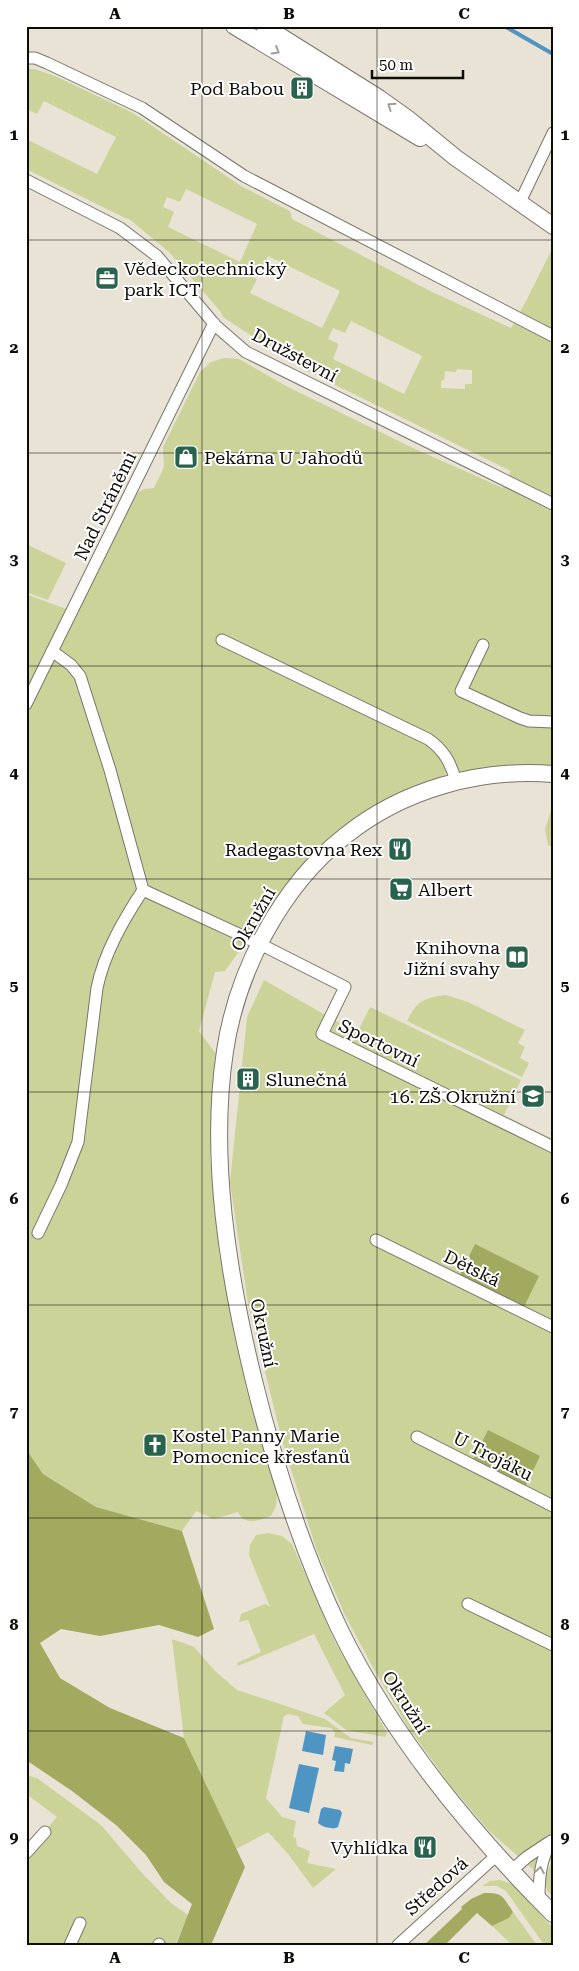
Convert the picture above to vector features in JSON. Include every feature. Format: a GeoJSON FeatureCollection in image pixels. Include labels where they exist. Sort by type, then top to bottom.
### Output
{"type":"FeatureCollection","features":[{"type":"Feature","properties":{"kind":"street"},"geometry":{"type":"LineString","coordinates":[[234,26],[456,158]]}},
{"type":"Feature","properties":{"kind":"street"},"geometry":{"type":"LineString","coordinates":[[264,26],[379,98],[456,158],[553,226]]}},
{"type":"Feature","properties":{"kind":"street"},"geometry":{"type":"LineString","coordinates":[[26,58],[35,58],[47,63],[142,108],[244,176],[553,336]]}},
{"type":"Feature","properties":{"kind":"street"},"geometry":{"type":"LineString","coordinates":[[520,202],[553,133]]}},
{"type":"Feature","properties":{"kind":"street","name":"Družstevní"},"geometry":{"type":"LineString","coordinates":[[26,180],[120,228],[157,256],[214,323],[246,352],[553,504]]}},
{"type":"Feature","properties":{"kind":"street","name":"Nad Stráněmi"},"geometry":{"type":"LineString","coordinates":[[26,704],[214,323]]}},
{"type":"Feature","properties":{"kind":"street"},"geometry":{"type":"LineString","coordinates":[[222,640],[428,739],[442,750],[453,769],[456,782]]}},
{"type":"Feature","properties":{"kind":"street"},"geometry":{"type":"LineString","coordinates":[[483,645],[461,691],[520,718],[529,721],[553,722]]}},
{"type":"Feature","properties":{"kind":"street"},"geometry":{"type":"LineString","coordinates":[[38,1233],[61,1185],[78,1142],[98,988],[103,966],[128,912],[143,890],[110,770],[80,676],[71,665],[52,651]]}},
{"type":"Feature","properties":{"kind":"street","name":"Okružní"},"geometry":{"type":"LineString","coordinates":[[553,774],[506,774],[478,777],[425,791],[389,807],[360,824],[319,858],[298,883],[281,908],[249,965],[232,1016],[226,1049],[219,1118],[224,1212],[231,1276],[244,1340],[266,1432],[293,1515],[319,1582],[339,1628],[384,1709],[435,1781],[511,1871],[553,1914]]}},
{"type":"Feature","properties":{"kind":"street"},"geometry":{"type":"LineString","coordinates":[[143,890],[260,944]]}},
{"type":"Feature","properties":{"kind":"street","name":"Sportovní"},"geometry":{"type":"LineString","coordinates":[[260,944],[345,987],[322,1034],[553,1147]]}},
{"type":"Feature","properties":{"kind":"street","name":"Dětská"},"geometry":{"type":"LineString","coordinates":[[376,1240],[553,1327]]}},
{"type":"Feature","properties":{"kind":"street","name":"U Trojáku"},"geometry":{"type":"LineString","coordinates":[[417,1437],[553,1506]]}},
{"type":"Feature","properties":{"kind":"street"},"geometry":{"type":"LineString","coordinates":[[468,1604],[553,1645]]}},
{"type":"Feature","properties":{"kind":"street"},"geometry":{"type":"LineString","coordinates":[[26,1853],[45,1832]]}},
{"type":"Feature","properties":{"kind":"street"},"geometry":{"type":"LineString","coordinates":[[511,1871],[526,1858],[552,1841]]}},
{"type":"Feature","properties":{"kind":"street"},"geometry":{"type":"LineString","coordinates":[[539,1900],[540,1868],[544,1854],[552,1841]]}},
{"type":"Feature","properties":{"kind":"street","name":"Středová"},"geometry":{"type":"LineString","coordinates":[[398,1945],[497,1855]]}},
{"type":"Feature","properties":{"kind":"street"},"geometry":{"type":"LineString","coordinates":[[70,1945],[80,1923]]}},
{"type":"Feature","properties":{"kind":"green space"},"geometry":{"type":"Polygon","coordinates":[[[26,69],[34,69],[55,76],[133,113],[241,186],[290,211],[292,219],[432,292],[511,328],[553,247],[553,767],[507,766],[461,772],[457,768],[448,771],[445,775],[396,794],[369,809],[347,825],[307,862],[225,971],[215,972],[199,1031],[216,1054],[210,1157],[219,1253],[236,1344],[277,1494],[276,1506],[271,1516],[249,1521],[241,1517],[238,1512],[214,1519],[196,1511],[182,1531],[96,1507],[43,1474],[26,1449],[26,594],[77,613],[135,494],[144,489],[154,488],[164,467],[163,447],[200,372],[211,362],[224,358],[239,359],[288,387],[415,449],[503,488],[511,471],[311,373],[223,317],[221,312],[169,252],[129,219],[26,169],[26,139],[97,174],[116,137],[44,101],[37,114],[26,109],[26,69]],[[186,189],[180,202],[167,197],[163,207],[174,212],[168,227],[240,262],[257,224],[186,189]],[[268,256],[262,268],[249,263],[244,273],[257,279],[250,293],[322,328],[340,291],[268,256]],[[351,321],[345,333],[333,328],[328,339],[339,344],[333,359],[404,394],[422,356],[351,321]],[[457,369],[456,372],[445,371],[444,380],[441,381],[441,388],[465,389],[465,384],[472,384],[472,370],[457,369]]]}},
{"type":"Feature","properties":{"kind":"green space"},"geometry":{"type":"Polygon","coordinates":[[[26,544],[66,563],[48,600],[26,592],[26,544]]]}},
{"type":"Feature","properties":{"kind":"green space"},"geometry":{"type":"Polygon","coordinates":[[[553,804],[553,847],[548,845],[545,829],[553,804]]]}},
{"type":"Feature","properties":{"kind":"green space"},"geometry":{"type":"Polygon","coordinates":[[[264,980],[357,1033],[370,1007],[521,1080],[504,1115],[553,1139],[553,1858],[535,1871],[489,1831],[451,1786],[408,1727],[345,1615],[317,1551],[283,1444],[248,1303],[230,1182],[247,1017],[264,980]]]}},
{"type":"Feature","properties":{"kind":"green space"},"geometry":{"type":"Polygon","coordinates":[[[446,995],[468,1002],[525,1030],[518,1043],[525,1047],[520,1058],[529,1063],[522,1077],[407,1021],[414,1009],[426,999],[446,995]]]}},
{"type":"Feature","properties":{"kind":"green space"},"geometry":{"type":"Polygon","coordinates":[[[475,1244],[539,1276],[523,1309],[459,1277],[475,1244]]]}},
{"type":"Feature","properties":{"kind":"green space"},"geometry":{"type":"Polygon","coordinates":[[[488,1430],[540,1456],[525,1487],[472,1462],[488,1430]]]}},
{"type":"Feature","properties":{"kind":"green space"},"geometry":{"type":"Polygon","coordinates":[[[26,1449],[43,1474],[96,1507],[182,1531],[214,1629],[198,1637],[159,1625],[100,1636],[61,1629],[40,1643],[60,1678],[110,1708],[184,1738],[245,1867],[211,1945],[176,1945],[192,1904],[164,1882],[146,1855],[116,1825],[72,1791],[26,1760],[26,1449]]]}},
{"type":"Feature","properties":{"kind":"green space"},"geometry":{"type":"Polygon","coordinates":[[[268,1533],[282,1536],[292,1544],[335,1642],[387,1733],[385,1737],[346,1730],[324,1713],[345,1695],[314,1634],[238,1666],[237,1663],[261,1652],[248,1620],[239,1622],[241,1614],[265,1604],[270,1607],[249,1555],[250,1545],[256,1535],[268,1533]]]}},
{"type":"Feature","properties":{"kind":"green space"},"geometry":{"type":"Polygon","coordinates":[[[172,1639],[194,1647],[215,1671],[237,1690],[325,1719],[351,1738],[374,1742],[372,1745],[334,1737],[335,1732],[331,1728],[303,1724],[298,1716],[288,1714],[284,1716],[266,1798],[282,1817],[296,1821],[293,1837],[296,1838],[297,1846],[310,1851],[307,1863],[336,1869],[313,1888],[289,1855],[268,1832],[236,1849],[184,1738],[172,1639]]]}},
{"type":"Feature","properties":{"kind":"green space"},"geometry":{"type":"Polygon","coordinates":[[[26,1775],[37,1778],[101,1825],[142,1873],[171,1903],[188,1915],[175,1945],[26,1945],[26,1853],[57,1817],[29,1796],[26,1796],[26,1775]]]}},
{"type":"Feature","properties":{"kind":"green space"},"geometry":{"type":"Polygon","coordinates":[[[553,1861],[553,1896],[548,1892],[543,1877],[553,1861]]]}},
{"type":"Feature","properties":{"kind":"green space"},"geometry":{"type":"Polygon","coordinates":[[[500,1880],[514,1885],[552,1927],[553,1945],[545,1945],[542,1942],[506,1891],[497,1886],[482,1886],[490,1881],[500,1880]]]}},
{"type":"Feature","properties":{"kind":"green space"},"geometry":{"type":"Polygon","coordinates":[[[484,1893],[495,1893],[502,1896],[513,1912],[509,1918],[492,1926],[477,1913],[445,1945],[424,1945],[462,1909],[461,1907],[471,1899],[484,1893]]]}},
{"type":"Feature","properties":{"kind":"green space"},"geometry":{"type":"Polygon","coordinates":[[[513,1912],[537,1945],[512,1945],[492,1926],[509,1918],[513,1912]]]}},
{"type":"Feature","properties":{"kind":"water"},"geometry":{"type":"Polygon","coordinates":[[[306,1731],[326,1735],[323,1755],[302,1751],[306,1731]]]}},
{"type":"Feature","properties":{"kind":"water"},"geometry":{"type":"Polygon","coordinates":[[[335,1746],[353,1749],[350,1764],[345,1763],[344,1772],[334,1771],[336,1761],[332,1760],[335,1746]]]}},
{"type":"Feature","properties":{"kind":"water"},"geometry":{"type":"Polygon","coordinates":[[[299,1764],[319,1768],[309,1813],[289,1808],[299,1764]]]}},
{"type":"Feature","properties":{"kind":"water"},"geometry":{"type":"Polygon","coordinates":[[[324,1807],[340,1810],[342,1813],[338,1827],[328,1828],[318,1823],[321,1809],[324,1807]]]}},
{"type":"Feature","properties":{"kind":"waterway"},"geometry":{"type":"LineString","coordinates":[[506,27],[553,54]]}},
{"type":"Feature","properties":{"kind":"place","name":"Pod Babou"},"geometry":{"type":"Point","coordinates":[302,88]}},
{"type":"Feature","properties":{"kind":"place","name":"Vědeckotechnický park ICT"},"geometry":{"type":"Point","coordinates":[107,278]}},
{"type":"Feature","properties":{"kind":"place","name":"Pekárna U Jahodů"},"geometry":{"type":"Point","coordinates":[186,457]}},
{"type":"Feature","properties":{"kind":"place","name":"Radegastovna Rex"},"geometry":{"type":"Point","coordinates":[400,849]}},
{"type":"Feature","properties":{"kind":"place","name":"Albert"},"geometry":{"type":"Point","coordinates":[401,889]}},
{"type":"Feature","properties":{"kind":"place","name":"Knihovna Jižní svahy"},"geometry":{"type":"Point","coordinates":[517,957]}},
{"type":"Feature","properties":{"kind":"place","name":"Slunečná"},"geometry":{"type":"Point","coordinates":[248,1079]}},
{"type":"Feature","properties":{"kind":"place","name":"16. ZŠ Okružní"},"geometry":{"type":"Point","coordinates":[533,1096]}},
{"type":"Feature","properties":{"kind":"place","name":"Kostel Panny Marie Pomocnice křesťanů"},"geometry":{"type":"Point","coordinates":[155,1445]}},
{"type":"Feature","properties":{"kind":"place","name":"Vyhlídka"},"geometry":{"type":"Point","coordinates":[425,1847]}}]}
